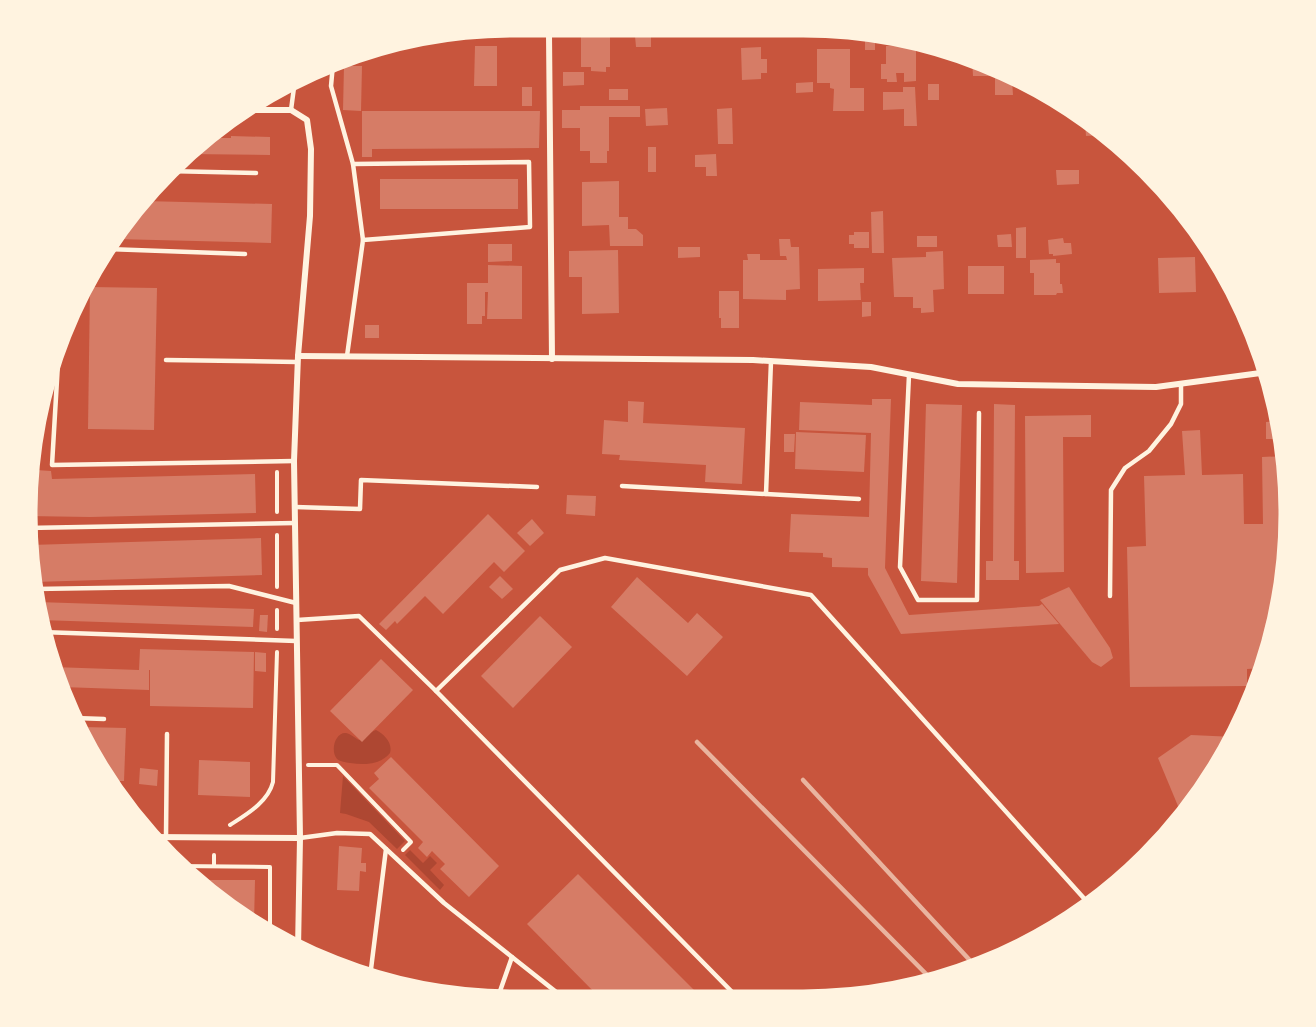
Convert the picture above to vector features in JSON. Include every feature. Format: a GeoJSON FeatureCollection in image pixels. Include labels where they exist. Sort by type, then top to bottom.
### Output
{"type":"FeatureCollection","features":[{"type":"Feature","properties":{"kind":"street"},"geometry":{"type":"LineString","coordinates":[[549,36],[552,358]]}},
{"type":"Feature","properties":{"kind":"street"},"geometry":{"type":"LineString","coordinates":[[258,110],[291,110],[307,120],[311,149],[310,216],[298,359],[294,461],[300,838],[298,940]]}},
{"type":"Feature","properties":{"kind":"street"},"geometry":{"type":"LineString","coordinates":[[298,359],[347,356],[771,362],[871,367],[958,384],[1156,387],[1259,373]]}},
{"type":"Feature","properties":{"kind":"street"},"geometry":{"type":"LineString","coordinates":[[163,837],[300,838]]}},
{"type":"Feature","properties":{"kind":"lane"},"geometry":{"type":"LineString","coordinates":[[332,72],[331,86],[353,164],[363,240],[347,356]]}},
{"type":"Feature","properties":{"kind":"lane"},"geometry":{"type":"LineString","coordinates":[[291,110],[294,90]]}},
{"type":"Feature","properties":{"kind":"lane"},"geometry":{"type":"LineString","coordinates":[[353,164],[529,162],[530,227],[363,240]]}},
{"type":"Feature","properties":{"kind":"lane"},"geometry":{"type":"LineString","coordinates":[[181,171],[256,173]]}},
{"type":"Feature","properties":{"kind":"lane"},"geometry":{"type":"LineString","coordinates":[[115,249],[245,254]]}},
{"type":"Feature","properties":{"kind":"lane"},"geometry":{"type":"LineString","coordinates":[[166,360],[298,359]]}},
{"type":"Feature","properties":{"kind":"lane"},"geometry":{"type":"LineString","coordinates":[[766,494],[771,362]]}},
{"type":"Feature","properties":{"kind":"lane"},"geometry":{"type":"LineString","coordinates":[[57,372],[52,465],[294,461]]}},
{"type":"Feature","properties":{"kind":"lane"},"geometry":{"type":"LineString","coordinates":[[909,375],[900,567],[918,600],[977,600],[979,413]]}},
{"type":"Feature","properties":{"kind":"lane"},"geometry":{"type":"LineString","coordinates":[[1110,596],[1111,490],[1125,468],[1149,451],[1171,424],[1181,404],[1181,384]]}},
{"type":"Feature","properties":{"kind":"lane"},"geometry":{"type":"LineString","coordinates":[[294,507],[360,509],[361,480],[537,488]]}},
{"type":"Feature","properties":{"kind":"lane"},"geometry":{"type":"LineString","coordinates":[[622,486],[859,499]]}},
{"type":"Feature","properties":{"kind":"lane"},"geometry":{"type":"LineString","coordinates":[[36,528],[295,523]]}},
{"type":"Feature","properties":{"kind":"lane"},"geometry":{"type":"LineString","coordinates":[[436,691],[560,570],[605,558],[811,595],[1084,899]]}},
{"type":"Feature","properties":{"kind":"lane"},"geometry":{"type":"LineString","coordinates":[[42,589],[229,586],[296,603]]}},
{"type":"Feature","properties":{"kind":"lane"},"geometry":{"type":"LineString","coordinates":[[297,620],[359,616],[436,691],[731,991]]}},
{"type":"Feature","properties":{"kind":"lane"},"geometry":{"type":"LineString","coordinates":[[51,632],[296,640]]}},
{"type":"Feature","properties":{"kind":"lane"},"geometry":{"type":"LineString","coordinates":[[82,718],[104,719]]}},
{"type":"Feature","properties":{"kind":"lane"},"geometry":{"type":"LineString","coordinates":[[166,837],[167,734]]}},
{"type":"Feature","properties":{"kind":"lane"},"geometry":{"type":"LineString","coordinates":[[300,838],[337,833],[370,834],[444,903],[555,991]]}},
{"type":"Feature","properties":{"kind":"lane"},"geometry":{"type":"LineString","coordinates":[[371,969],[386,849]]}},
{"type":"Feature","properties":{"kind":"lane"},"geometry":{"type":"LineString","coordinates":[[500,991],[512,957]]}},
{"type":"Feature","properties":{"kind":"path"},"geometry":{"type":"LineString","coordinates":[[227,827],[263,801],[271,790],[273,782],[277,640],[277,461]]}},
{"type":"Feature","properties":{"kind":"path"},"geometry":{"type":"LineString","coordinates":[[299,764],[337,765],[411,842],[403,850]]}},
{"type":"Feature","properties":{"kind":"path"},"geometry":{"type":"LineString","coordinates":[[214,855],[214,866]]}},
{"type":"Feature","properties":{"kind":"path"},"geometry":{"type":"LineString","coordinates":[[192,866],[270,867],[270,924]]}},
{"type":"Feature","properties":{"kind":"shaded area"},"geometry":{"type":"Polygon","coordinates":[[[376,730],[385,736],[391,749],[382,760],[367,764],[350,763],[337,759],[334,747],[339,736],[346,733],[359,740],[376,730]]]}},
{"type":"Feature","properties":{"kind":"shaded area"},"geometry":{"type":"Polygon","coordinates":[[[343,776],[405,841],[397,849],[369,822],[340,813],[343,776]]]}},
{"type":"Feature","properties":{"kind":"shaded area"},"geometry":{"type":"Polygon","coordinates":[[[410,850],[423,863],[430,856],[437,863],[430,870],[444,885],[440,890],[405,855],[410,850]]]}},
{"type":"Feature","properties":{"kind":"building"},"geometry":{"type":"Polygon","coordinates":[[[581,36],[610,36],[610,67],[606,67],[606,72],[591,71],[591,67],[581,67],[581,36]]]}},
{"type":"Feature","properties":{"kind":"building"},"geometry":{"type":"Polygon","coordinates":[[[635,36],[651,36],[651,47],[636,47],[635,36]]]}},
{"type":"Feature","properties":{"kind":"building"},"geometry":{"type":"Polygon","coordinates":[[[865,40],[875,42],[875,50],[865,50],[865,40]]]}},
{"type":"Feature","properties":{"kind":"building"},"geometry":{"type":"Polygon","coordinates":[[[475,46],[497,46],[497,86],[474,86],[475,46]]]}},
{"type":"Feature","properties":{"kind":"building"},"geometry":{"type":"Polygon","coordinates":[[[886,46],[916,50],[916,81],[904,82],[904,73],[896,73],[897,82],[887,82],[887,79],[881,79],[881,64],[886,64],[886,46]]]}},
{"type":"Feature","properties":{"kind":"building"},"geometry":{"type":"Polygon","coordinates":[[[761,47],[761,59],[767,59],[767,73],[761,73],[761,79],[742,80],[741,48],[761,47]]]}},
{"type":"Feature","properties":{"kind":"building"},"geometry":{"type":"Polygon","coordinates":[[[817,49],[850,49],[850,88],[864,88],[864,111],[833,111],[834,89],[830,88],[830,83],[817,83],[817,49]]]}},
{"type":"Feature","properties":{"kind":"building"},"geometry":{"type":"Polygon","coordinates":[[[362,66],[361,111],[343,110],[344,67],[362,66]]]}},
{"type":"Feature","properties":{"kind":"building"},"geometry":{"type":"Polygon","coordinates":[[[973,67],[994,76],[973,76],[973,67]]]}},
{"type":"Feature","properties":{"kind":"building"},"geometry":{"type":"Polygon","coordinates":[[[563,72],[584,72],[584,85],[563,86],[563,72]]]}},
{"type":"Feature","properties":{"kind":"building"},"geometry":{"type":"Polygon","coordinates":[[[995,76],[1012,84],[1013,95],[995,95],[995,76]]]}},
{"type":"Feature","properties":{"kind":"building"},"geometry":{"type":"Polygon","coordinates":[[[813,82],[813,92],[796,93],[796,83],[813,82]]]}},
{"type":"Feature","properties":{"kind":"building"},"geometry":{"type":"Polygon","coordinates":[[[928,84],[939,84],[939,100],[928,100],[928,84]]]}},
{"type":"Feature","properties":{"kind":"building"},"geometry":{"type":"Polygon","coordinates":[[[522,87],[532,87],[532,106],[522,106],[522,87]]]}},
{"type":"Feature","properties":{"kind":"building"},"geometry":{"type":"Polygon","coordinates":[[[903,87],[915,87],[917,126],[904,126],[904,109],[883,110],[883,92],[903,92],[903,87]]]}},
{"type":"Feature","properties":{"kind":"building"},"geometry":{"type":"Polygon","coordinates":[[[609,89],[628,89],[628,100],[609,100],[609,89]]]}},
{"type":"Feature","properties":{"kind":"building"},"geometry":{"type":"Polygon","coordinates":[[[580,106],[640,106],[640,117],[609,117],[607,163],[590,163],[590,151],[580,151],[580,128],[562,128],[562,110],[580,110],[580,106]]]}},
{"type":"Feature","properties":{"kind":"building"},"geometry":{"type":"Polygon","coordinates":[[[667,108],[668,125],[646,126],[645,109],[667,108]]]}},
{"type":"Feature","properties":{"kind":"building"},"geometry":{"type":"Polygon","coordinates":[[[732,108],[733,144],[718,144],[717,109],[732,108]]]}},
{"type":"Feature","properties":{"kind":"building"},"geometry":{"type":"Polygon","coordinates":[[[362,111],[540,111],[539,148],[372,149],[372,157],[362,157],[362,111]]]}},
{"type":"Feature","properties":{"kind":"building"},"geometry":{"type":"Polygon","coordinates":[[[1086,129],[1094,136],[1086,136],[1086,129]]]}},
{"type":"Feature","properties":{"kind":"building"},"geometry":{"type":"Polygon","coordinates":[[[231,136],[270,137],[270,155],[199,154],[219,138],[231,138],[231,136]]]}},
{"type":"Feature","properties":{"kind":"building"},"geometry":{"type":"Polygon","coordinates":[[[648,147],[656,147],[656,172],[648,172],[648,147]]]}},
{"type":"Feature","properties":{"kind":"building"},"geometry":{"type":"Polygon","coordinates":[[[716,154],[717,176],[706,176],[706,167],[695,167],[695,155],[716,154]]]}},
{"type":"Feature","properties":{"kind":"building"},"geometry":{"type":"Polygon","coordinates":[[[1056,170],[1079,170],[1079,184],[1057,185],[1056,170]]]}},
{"type":"Feature","properties":{"kind":"building"},"geometry":{"type":"Polygon","coordinates":[[[380,179],[518,179],[518,209],[380,209],[380,179]]]}},
{"type":"Feature","properties":{"kind":"building"},"geometry":{"type":"Polygon","coordinates":[[[619,181],[619,217],[628,217],[628,229],[636,229],[643,235],[643,246],[610,246],[609,225],[582,226],[582,182],[619,181]]]}},
{"type":"Feature","properties":{"kind":"building"},"geometry":{"type":"Polygon","coordinates":[[[152,201],[272,204],[271,243],[123,239],[152,201]]]}},
{"type":"Feature","properties":{"kind":"building"},"geometry":{"type":"Polygon","coordinates":[[[883,211],[884,253],[872,253],[871,212],[883,211]]]}},
{"type":"Feature","properties":{"kind":"building"},"geometry":{"type":"Polygon","coordinates":[[[1026,227],[1026,258],[1016,258],[1016,228],[1026,227]]]}},
{"type":"Feature","properties":{"kind":"building"},"geometry":{"type":"Polygon","coordinates":[[[854,232],[869,232],[869,248],[854,248],[854,244],[849,244],[849,235],[854,235],[854,232]]]}},
{"type":"Feature","properties":{"kind":"building"},"geometry":{"type":"Polygon","coordinates":[[[1011,234],[1012,247],[998,247],[997,235],[1011,234]]]}},
{"type":"Feature","properties":{"kind":"building"},"geometry":{"type":"Polygon","coordinates":[[[917,236],[937,236],[937,247],[917,247],[917,236]]]}},
{"type":"Feature","properties":{"kind":"building"},"geometry":{"type":"Polygon","coordinates":[[[1063,238],[1064,243],[1071,243],[1072,254],[1053,256],[1049,254],[1048,240],[1063,238]]]}},
{"type":"Feature","properties":{"kind":"building"},"geometry":{"type":"Polygon","coordinates":[[[779,239],[790,239],[791,247],[799,247],[800,289],[786,290],[786,300],[743,299],[743,260],[748,260],[747,254],[760,254],[760,260],[787,260],[786,256],[780,256],[779,239]]]}},
{"type":"Feature","properties":{"kind":"building"},"geometry":{"type":"Polygon","coordinates":[[[488,244],[512,244],[512,261],[488,262],[488,244]]]}},
{"type":"Feature","properties":{"kind":"building"},"geometry":{"type":"Polygon","coordinates":[[[678,247],[700,247],[700,257],[678,258],[678,247]]]}},
{"type":"Feature","properties":{"kind":"building"},"geometry":{"type":"Polygon","coordinates":[[[618,250],[619,313],[582,314],[582,277],[569,277],[569,251],[618,250]]]}},
{"type":"Feature","properties":{"kind":"building"},"geometry":{"type":"Polygon","coordinates":[[[943,251],[944,289],[933,290],[934,312],[921,313],[921,308],[913,308],[913,297],[894,297],[892,258],[926,257],[926,252],[943,251]]]}},
{"type":"Feature","properties":{"kind":"building"},"geometry":{"type":"Polygon","coordinates":[[[1195,257],[1196,292],[1159,293],[1158,258],[1195,257]]]}},
{"type":"Feature","properties":{"kind":"building"},"geometry":{"type":"Polygon","coordinates":[[[1056,259],[1056,263],[1060,263],[1060,284],[1062,284],[1063,293],[1034,295],[1034,273],[1030,273],[1030,260],[1056,259]]]}},
{"type":"Feature","properties":{"kind":"building"},"geometry":{"type":"Polygon","coordinates":[[[488,265],[522,266],[522,319],[487,319],[488,292],[485,292],[485,316],[482,316],[482,324],[467,324],[467,283],[488,283],[488,265]]]}},
{"type":"Feature","properties":{"kind":"building"},"geometry":{"type":"Polygon","coordinates":[[[968,266],[1004,266],[1004,294],[968,294],[968,266]]]}},
{"type":"Feature","properties":{"kind":"building"},"geometry":{"type":"Polygon","coordinates":[[[864,268],[864,283],[860,283],[861,300],[818,301],[818,269],[864,268]]]}},
{"type":"Feature","properties":{"kind":"building"},"geometry":{"type":"Polygon","coordinates":[[[93,287],[157,288],[154,430],[88,429],[90,293],[93,287]]]}},
{"type":"Feature","properties":{"kind":"building"},"geometry":{"type":"Polygon","coordinates":[[[719,291],[739,291],[739,328],[721,328],[719,291]]]}},
{"type":"Feature","properties":{"kind":"building"},"geometry":{"type":"Polygon","coordinates":[[[862,302],[871,302],[871,316],[862,317],[862,302]]]}},
{"type":"Feature","properties":{"kind":"building"},"geometry":{"type":"Polygon","coordinates":[[[365,325],[379,325],[379,338],[365,338],[365,325]]]}},
{"type":"Feature","properties":{"kind":"building"},"geometry":{"type":"Polygon","coordinates":[[[872,399],[891,399],[885,568],[909,615],[1042,604],[1059,624],[901,634],[868,575],[868,568],[832,567],[832,558],[823,557],[823,553],[789,552],[791,514],[869,517],[871,433],[799,430],[800,402],[872,405],[872,399]]]}},
{"type":"Feature","properties":{"kind":"building"},"geometry":{"type":"Polygon","coordinates":[[[628,401],[644,402],[643,423],[745,428],[742,484],[705,482],[706,465],[619,460],[620,455],[602,454],[604,420],[628,422],[628,401]]]}},
{"type":"Feature","properties":{"kind":"building"},"geometry":{"type":"Polygon","coordinates":[[[926,404],[962,405],[957,583],[921,581],[926,404]]]}},
{"type":"Feature","properties":{"kind":"building"},"geometry":{"type":"Polygon","coordinates":[[[994,404],[1015,405],[1014,561],[1019,561],[1019,580],[986,580],[986,561],[993,561],[994,404]]]}},
{"type":"Feature","properties":{"kind":"building"},"geometry":{"type":"Polygon","coordinates":[[[1091,415],[1091,437],[1063,437],[1064,572],[1026,573],[1025,416],[1091,415]]]}},
{"type":"Feature","properties":{"kind":"building"},"geometry":{"type":"Polygon","coordinates":[[[1266,422],[1271,422],[1274,439],[1266,439],[1266,422]]]}},
{"type":"Feature","properties":{"kind":"building"},"geometry":{"type":"Polygon","coordinates":[[[1200,430],[1202,475],[1243,474],[1244,524],[1263,524],[1262,457],[1277,456],[1280,514],[1276,576],[1271,607],[1255,667],[1247,669],[1247,686],[1130,687],[1127,547],[1146,546],[1144,476],[1185,475],[1182,431],[1200,430]]]}},
{"type":"Feature","properties":{"kind":"building"},"geometry":{"type":"Polygon","coordinates":[[[796,432],[866,435],[864,472],[795,469],[796,432]]]}},
{"type":"Feature","properties":{"kind":"building"},"geometry":{"type":"Polygon","coordinates":[[[784,434],[795,434],[794,452],[784,452],[784,434]]]}},
{"type":"Feature","properties":{"kind":"building"},"geometry":{"type":"Polygon","coordinates":[[[38,470],[51,471],[52,479],[255,474],[256,513],[36,516],[38,470]]]}},
{"type":"Feature","properties":{"kind":"building"},"geometry":{"type":"Polygon","coordinates":[[[567,495],[596,496],[595,516],[566,514],[567,495]]]}},
{"type":"Feature","properties":{"kind":"building"},"geometry":{"type":"Polygon","coordinates":[[[488,514],[525,551],[504,572],[494,562],[443,614],[425,596],[397,624],[395,621],[386,630],[379,624],[488,514]]]}},
{"type":"Feature","properties":{"kind":"building"},"geometry":{"type":"Polygon","coordinates":[[[532,519],[544,533],[530,546],[517,533],[532,519]]]}},
{"type":"Feature","properties":{"kind":"building"},"geometry":{"type":"Polygon","coordinates":[[[261,538],[262,575],[41,582],[37,545],[261,538]]]}},
{"type":"Feature","properties":{"kind":"building"},"geometry":{"type":"Polygon","coordinates":[[[500,576],[513,589],[502,599],[489,587],[500,576]]]}},
{"type":"Feature","properties":{"kind":"building"},"geometry":{"type":"Polygon","coordinates":[[[637,577],[688,623],[697,613],[723,637],[687,676],[611,607],[637,577]]]}},
{"type":"Feature","properties":{"kind":"building"},"geometry":{"type":"Polygon","coordinates":[[[1069,587],[1110,648],[1113,658],[1101,667],[1092,662],[1040,600],[1069,587]]]}},
{"type":"Feature","properties":{"kind":"building"},"geometry":{"type":"Polygon","coordinates":[[[44,602],[254,609],[253,627],[48,620],[44,602]]]}},
{"type":"Feature","properties":{"kind":"building"},"geometry":{"type":"Polygon","coordinates":[[[260,615],[268,615],[267,632],[259,631],[260,615]]]}},
{"type":"Feature","properties":{"kind":"building"},"geometry":{"type":"Polygon","coordinates":[[[540,616],[572,647],[513,708],[481,676],[540,616]]]}},
{"type":"Feature","properties":{"kind":"building"},"geometry":{"type":"Polygon","coordinates":[[[140,649],[254,652],[253,708],[150,706],[150,670],[149,690],[69,687],[61,667],[139,670],[140,649]]]}},
{"type":"Feature","properties":{"kind":"building"},"geometry":{"type":"Polygon","coordinates":[[[255,652],[266,653],[266,672],[255,671],[255,652]]]}},
{"type":"Feature","properties":{"kind":"building"},"geometry":{"type":"Polygon","coordinates":[[[381,659],[413,690],[362,742],[330,711],[381,659]]]}},
{"type":"Feature","properties":{"kind":"building"},"geometry":{"type":"Polygon","coordinates":[[[86,727],[126,728],[124,781],[116,779],[86,727]]]}},
{"type":"Feature","properties":{"kind":"building"},"geometry":{"type":"Polygon","coordinates":[[[1191,735],[1225,737],[1200,779],[1178,807],[1158,758],[1191,735]]]}},
{"type":"Feature","properties":{"kind":"building"},"geometry":{"type":"Polygon","coordinates":[[[391,757],[499,866],[469,897],[440,869],[445,864],[432,851],[427,857],[418,848],[423,842],[369,788],[379,779],[374,773],[391,757]]]}},
{"type":"Feature","properties":{"kind":"building"},"geometry":{"type":"Polygon","coordinates":[[[199,760],[250,762],[250,797],[198,795],[199,760]]]}},
{"type":"Feature","properties":{"kind":"building"},"geometry":{"type":"Polygon","coordinates":[[[140,768],[158,770],[157,786],[139,784],[140,768]]]}},
{"type":"Feature","properties":{"kind":"building"},"geometry":{"type":"Polygon","coordinates":[[[339,846],[362,848],[361,863],[366,863],[366,872],[360,871],[359,891],[337,890],[339,846]]]}},
{"type":"Feature","properties":{"kind":"building"},"geometry":{"type":"Polygon","coordinates":[[[578,874],[695,991],[593,991],[527,924],[578,874]]]}},
{"type":"Feature","properties":{"kind":"building"},"geometry":{"type":"Polygon","coordinates":[[[208,880],[255,880],[254,915],[208,880]]]}},
{"type":"Feature","properties":{"kind":"railway"},"geometry":{"type":"LineString","coordinates":[[697,742],[927,975]]}},
{"type":"Feature","properties":{"kind":"railway"},"geometry":{"type":"LineString","coordinates":[[803,780],[970,961]]}}]}
